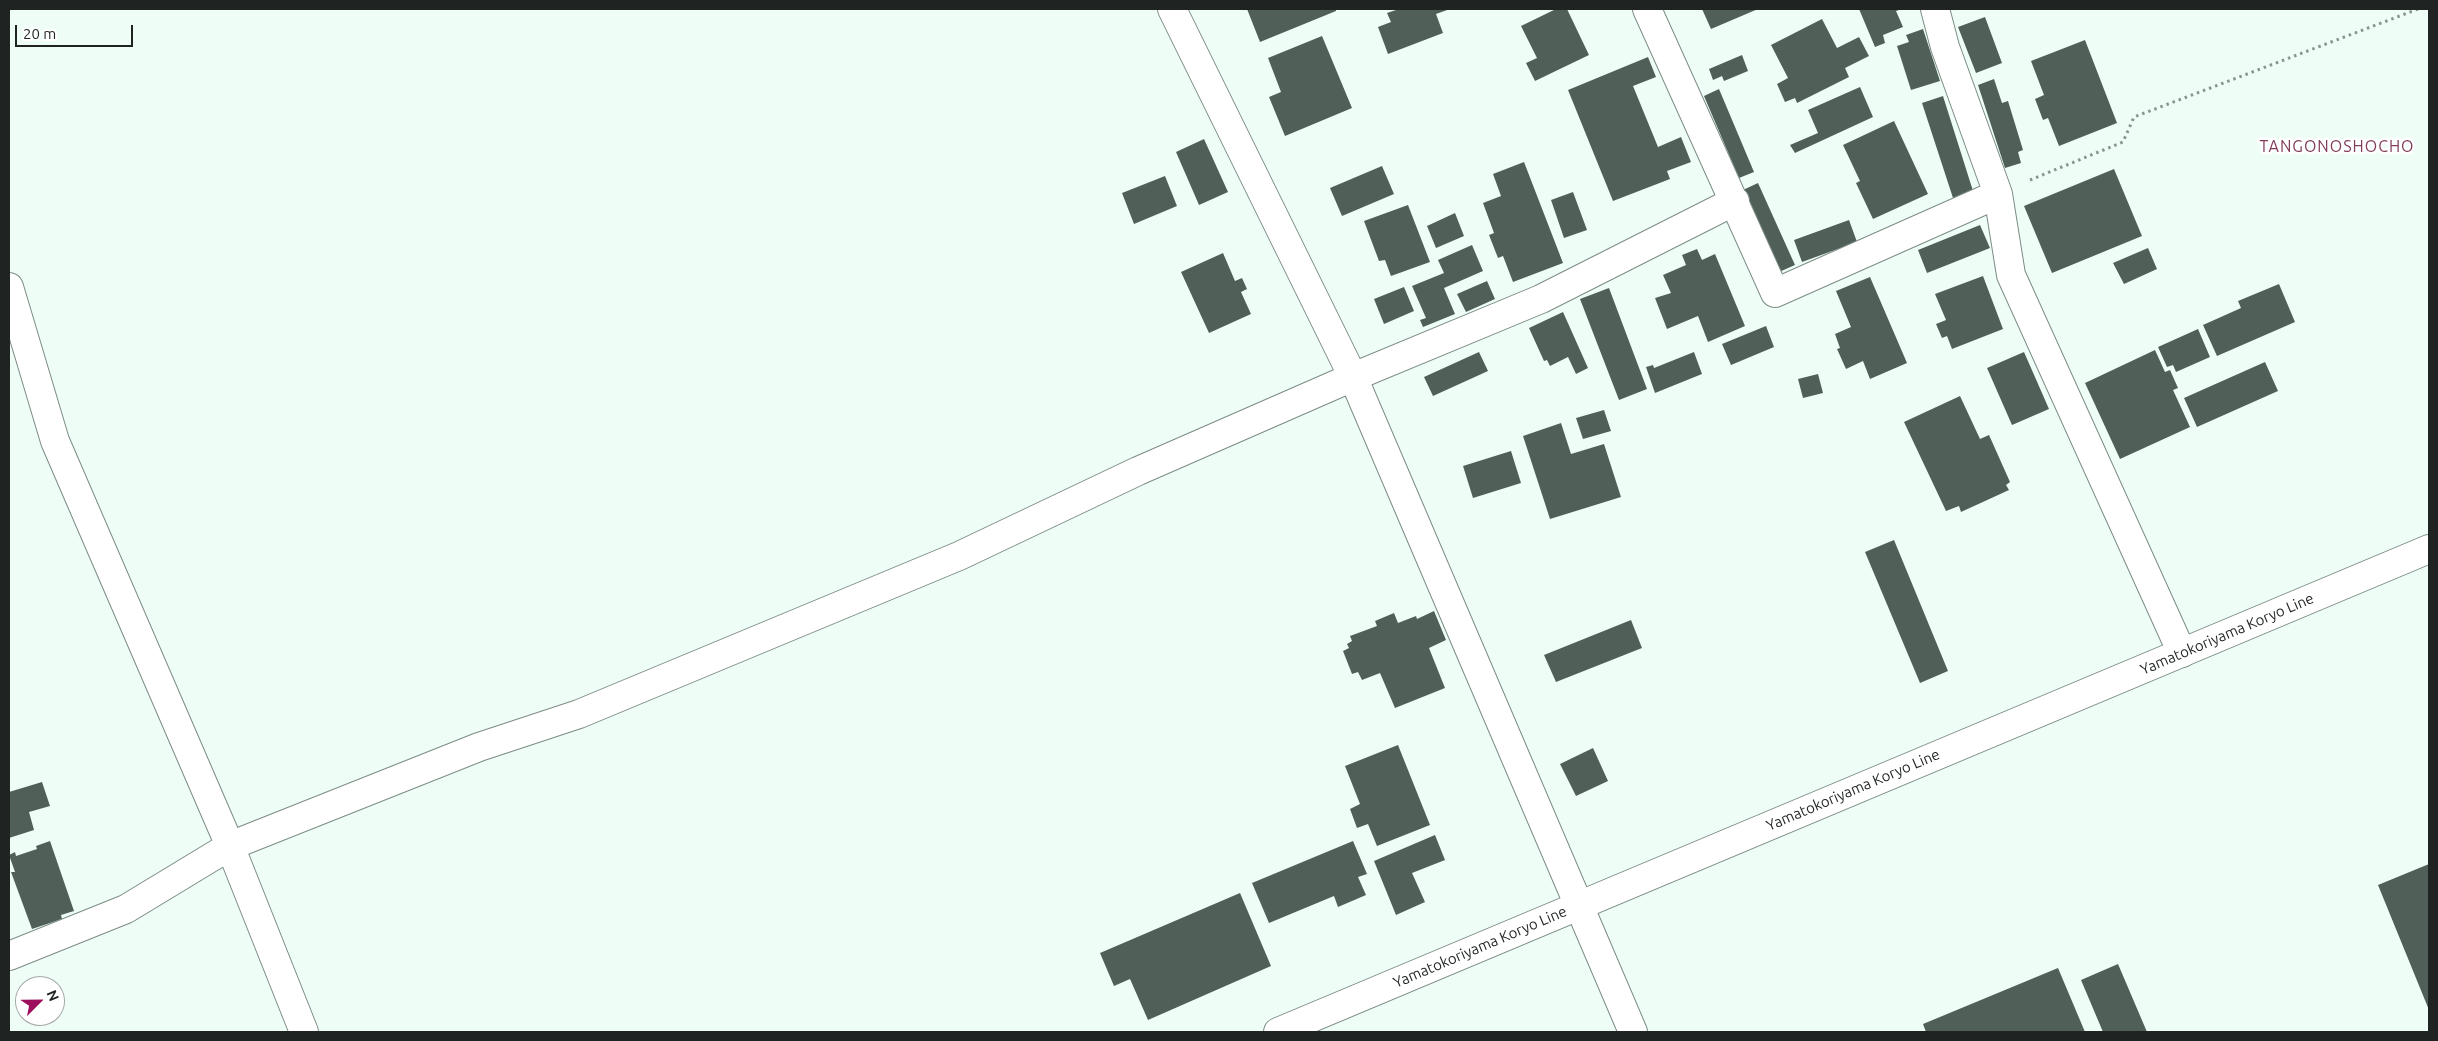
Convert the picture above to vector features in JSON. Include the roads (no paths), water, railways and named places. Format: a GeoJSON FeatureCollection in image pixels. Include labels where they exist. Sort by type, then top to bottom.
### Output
{"type":"FeatureCollection","features":[{"type":"Feature","properties":{"kind":"street"},"geometry":{"type":"LineString","coordinates":[[1172,9],[1353,377],[1633,1032]]}},
{"type":"Feature","properties":{"kind":"street"},"geometry":{"type":"LineString","coordinates":[[1647,9],[1775,293],[1998,194]]}},
{"type":"Feature","properties":{"kind":"street"},"geometry":{"type":"LineString","coordinates":[[1935,9],[1945,47],[1998,194],[2011,275],[2182,652]]}},
{"type":"Feature","properties":{"kind":"street"},"geometry":{"type":"LineString","coordinates":[[9,956],[126,909],[230,846],[480,747],[578,714],[950,560],[1138,471],[1353,377],[1541,299],[1735,201]]}},
{"type":"Feature","properties":{"kind":"street"},"geometry":{"type":"LineString","coordinates":[[9,287],[55,440],[230,846],[304,1032]]}},
{"type":"Feature","properties":{"kind":"street","name":"Yamatokoriyama Koryo Line"},"geometry":{"type":"LineString","coordinates":[[1278,1032],[2429,549]]}},
{"type":"Feature","properties":{"kind":"district","name":"TANGONOSHOCHO"},"geometry":{"type":"Point","coordinates":[2337,147]}}]}
